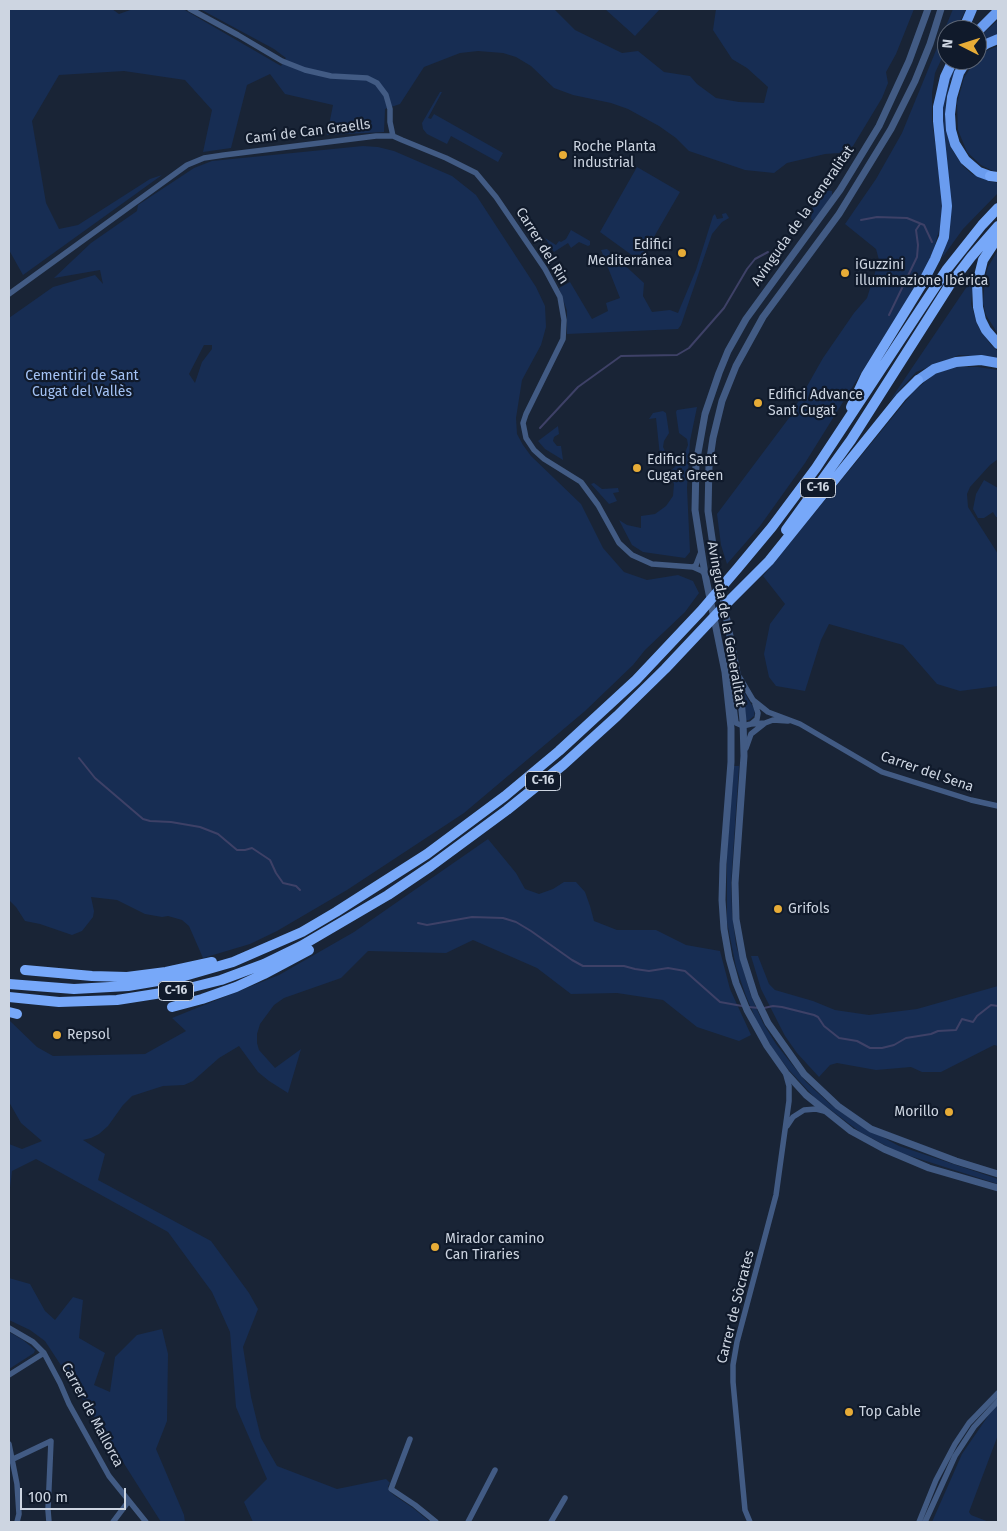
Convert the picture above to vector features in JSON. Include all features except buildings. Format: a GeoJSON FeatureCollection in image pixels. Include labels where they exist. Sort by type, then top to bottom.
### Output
{"type":"FeatureCollection","features":[{"type":"Feature","properties":{"kind":"highway"},"geometry":{"type":"LineString","coordinates":[[987,22],[998,11]]}},
{"type":"Feature","properties":{"kind":"highway"},"geometry":{"type":"LineString","coordinates":[[837,438],[866,375],[922,284],[944,237],[947,206],[937,102],[938,84],[944,70]]}},
{"type":"Feature","properties":{"kind":"highway"},"geometry":{"type":"LineString","coordinates":[[938,121],[942,88],[949,70]]}},
{"type":"Feature","properties":{"kind":"highway"},"geometry":{"type":"LineString","coordinates":[[961,70],[952,97],[950,114],[951,130],[955,144],[964,160],[978,172],[994,176]]}},
{"type":"Feature","properties":{"kind":"highway","name":"C-16"},"geometry":{"type":"LineString","coordinates":[[9,984],[74,989],[128,986],[200,972],[248,956],[302,932],[384,883],[468,824],[559,752],[636,680],[701,611],[772,527],[837,438],[938,282],[968,242],[998,208]]}},
{"type":"Feature","properties":{"kind":"highway","name":"C-16"},"geometry":{"type":"LineString","coordinates":[[9,997],[59,1002],[96,1002],[133,998],[181,990],[222,980],[264,964],[331,930],[388,895],[431,866],[535,788],[590,741],[643,691],[729,601],[788,528],[831,469],[871,410],[949,286],[998,226]]}},
{"type":"Feature","properties":{"kind":"highway"},"geometry":{"type":"LineString","coordinates":[[998,237],[983,260],[977,284],[978,307],[981,320],[986,330],[998,344]]}},
{"type":"Feature","properties":{"kind":"highway"},"geometry":{"type":"LineString","coordinates":[[729,601],[769,561],[900,398],[918,380],[934,369],[956,362],[981,360],[998,363]]}},
{"type":"Feature","properties":{"kind":"highway"},"geometry":{"type":"LineString","coordinates":[[172,1007],[222,992],[257,978],[313,947],[331,930]]}},
{"type":"Feature","properties":{"kind":"highway"},"geometry":{"type":"LineString","coordinates":[[25,970],[92,976],[127,976],[166,972],[248,956]]}},
{"type":"Feature","properties":{"kind":"street","name":"Camí de Can Graells"},"geometry":{"type":"LineString","coordinates":[[9,294],[187,164],[204,158],[224,155],[376,136],[393,136],[388,102],[377,83],[367,78],[331,76],[305,70],[282,61],[190,9]]}},
{"type":"Feature","properties":{"kind":"street","name":"Avinguda de la Generalitat"},"geometry":{"type":"LineString","coordinates":[[928,9],[910,61],[879,126],[840,190],[746,318],[718,373],[705,414],[696,464],[695,510],[705,577],[729,699],[731,736],[722,900],[724,929],[729,958],[741,994],[753,1021],[767,1046],[786,1073],[806,1095],[851,1131],[884,1150],[930,1168],[998,1188]]}},
{"type":"Feature","properties":{"kind":"street","name":"Avinguda de la Generalitat"},"geometry":{"type":"LineString","coordinates":[[941,9],[930,44],[891,129],[861,180],[838,214],[763,317],[736,366],[722,401],[713,438],[709,465],[708,511],[716,567],[740,689],[744,756],[735,883],[736,919],[743,958],[755,996],[768,1023],[804,1074],[838,1106],[872,1129],[956,1162],[998,1174]]}},
{"type":"Feature","properties":{"kind":"street","name":"Carrer del Rin"},"geometry":{"type":"LineString","coordinates":[[393,136],[476,173],[496,197],[545,269],[560,297],[564,320],[563,339],[523,423],[526,438],[534,450],[544,459],[581,482],[598,505],[619,543],[632,555],[652,564],[693,567],[702,571],[705,577]]}},
{"type":"Feature","properties":{"kind":"street"},"geometry":{"type":"LineString","coordinates":[[693,567],[696,565],[701,552]]}},
{"type":"Feature","properties":{"kind":"street","name":"Carrer del Sena"},"geometry":{"type":"LineString","coordinates":[[732,645],[741,680],[758,708],[757,719],[752,724]]}},
{"type":"Feature","properties":{"kind":"street"},"geometry":{"type":"LineString","coordinates":[[723,661],[730,676],[736,723],[743,726]]}},
{"type":"Feature","properties":{"kind":"street","name":"Carrer del Sena"},"geometry":{"type":"LineString","coordinates":[[753,700],[768,712],[800,724],[882,772],[971,800],[998,806]]}},
{"type":"Feature","properties":{"kind":"street","name":"Carrer del Sena"},"geometry":{"type":"LineString","coordinates":[[743,726],[773,720],[800,724]]}},
{"type":"Feature","properties":{"kind":"street"},"geometry":{"type":"LineString","coordinates":[[744,756],[751,734],[765,723]]}},
{"type":"Feature","properties":{"kind":"street","name":"Carrer de Sòcrates"},"geometry":{"type":"LineString","coordinates":[[750,1522],[746,1510],[733,1382],[733,1365],[737,1342],[771,1218],[786,1128],[789,1093],[786,1073]]}},
{"type":"Feature","properties":{"kind":"street"},"geometry":{"type":"LineString","coordinates":[[786,1128],[789,1121],[798,1112],[809,1109],[825,1111]]}},
{"type":"Feature","properties":{"kind":"street","name":"Carrer de Mallorca"},"geometry":{"type":"LineString","coordinates":[[9,1328],[33,1342],[44,1353],[69,1404],[109,1476],[146,1522]]}},
{"type":"Feature","properties":{"kind":"street"},"geometry":{"type":"LineString","coordinates":[[9,1374],[44,1353]]}},
{"type":"Feature","properties":{"kind":"street"},"geometry":{"type":"LineString","coordinates":[[919,1522],[936,1480],[955,1444],[970,1423],[998,1393]]}},
{"type":"Feature","properties":{"kind":"street"},"geometry":{"type":"LineString","coordinates":[[925,1522],[955,1456],[974,1427],[998,1401]]}},
{"type":"Feature","properties":{"kind":"street"},"geometry":{"type":"LineString","coordinates":[[410,1439],[391,1487],[392,1491],[415,1504],[436,1522]]}},
{"type":"Feature","properties":{"kind":"street"},"geometry":{"type":"LineString","coordinates":[[11,1460],[51,1441],[49,1522]]}},
{"type":"Feature","properties":{"kind":"street"},"geometry":{"type":"LineString","coordinates":[[9,1444],[19,1502],[17,1522]]}},
{"type":"Feature","properties":{"kind":"street"},"geometry":{"type":"LineString","coordinates":[[468,1522],[495,1470]]}},
{"type":"Feature","properties":{"kind":"street"},"geometry":{"type":"LineString","coordinates":[[552,1522],[565,1498]]}},
{"type":"Feature","properties":{"kind":"street"},"geometry":{"type":"LineString","coordinates":[[113,1522],[128,1502]]}},
{"type":"Feature","properties":{"kind":"green space"},"geometry":{"type":"Polygon","coordinates":[[[9,9],[112,9],[119,14],[133,9],[183,9],[281,66],[286,58],[274,49],[200,9],[554,9],[575,30],[622,53],[638,51],[664,72],[690,76],[697,84],[716,98],[739,102],[764,103],[768,87],[747,68],[732,59],[713,30],[716,9],[914,9],[896,54],[886,72],[888,83],[882,98],[853,146],[839,153],[825,154],[787,163],[774,173],[745,170],[689,151],[676,138],[659,126],[628,109],[611,103],[573,95],[554,88],[531,66],[516,57],[503,53],[478,51],[460,53],[424,67],[400,104],[385,109],[384,132],[327,135],[333,105],[285,94],[270,74],[247,85],[231,148],[203,152],[212,110],[185,80],[124,71],[59,75],[32,121],[46,203],[59,229],[78,225],[150,179],[162,175],[23,275],[9,250],[9,9]]]}},
{"type":"Feature","properties":{"kind":"green space"},"geometry":{"type":"Polygon","coordinates":[[[605,9],[660,9],[635,36],[605,9]]]}},
{"type":"Feature","properties":{"kind":"green space"},"geometry":{"type":"Polygon","coordinates":[[[953,9],[966,9],[961,20],[948,20],[953,9]]]}},
{"type":"Feature","properties":{"kind":"green space"},"geometry":{"type":"Polygon","coordinates":[[[998,20],[998,35],[987,39],[987,30],[998,20]]]}},
{"type":"Feature","properties":{"kind":"green space"},"geometry":{"type":"Polygon","coordinates":[[[998,46],[998,171],[993,171],[981,165],[967,152],[958,130],[957,103],[964,78],[969,70],[987,70],[987,51],[998,46]]]}},
{"type":"Feature","properties":{"kind":"green space"},"geometry":{"type":"Polygon","coordinates":[[[937,48],[937,69],[932,93],[932,120],[943,203],[940,227],[933,252],[921,277],[805,463],[760,526],[727,564],[721,545],[717,514],[789,418],[823,358],[854,313],[867,298],[879,260],[876,249],[845,224],[876,179],[902,133],[937,48]]]}},
{"type":"Feature","properties":{"kind":"green space"},"geometry":{"type":"Polygon","coordinates":[[[953,70],[956,70],[950,82],[945,113],[947,134],[953,151],[963,166],[972,174],[998,183],[998,193],[963,229],[942,258],[950,229],[950,194],[942,123],[942,104],[946,83],[953,70]]]}},
{"type":"Feature","properties":{"kind":"green space"},"geometry":{"type":"Polygon","coordinates":[[[440,92],[442,92],[428,118],[431,119],[434,114],[503,153],[498,162],[451,136],[447,144],[427,134],[423,129],[422,123],[440,92]]]}},
{"type":"Feature","properties":{"kind":"green space","name":"Cementiri de Sant Cugat del Vallès"},"geometry":{"type":"Polygon","coordinates":[[[363,146],[378,147],[394,151],[452,176],[476,195],[536,287],[545,306],[546,327],[541,345],[522,380],[516,418],[517,434],[523,445],[531,456],[581,504],[603,548],[624,572],[647,580],[678,575],[693,581],[699,593],[685,612],[585,711],[464,813],[347,890],[277,931],[250,944],[203,958],[189,926],[182,920],[168,916],[162,917],[145,914],[117,900],[91,897],[94,911],[93,917],[82,931],[72,935],[25,921],[9,900],[9,318],[53,287],[95,275],[103,284],[100,270],[54,278],[91,243],[137,211],[138,205],[194,168],[212,161],[363,146]],[[204,345],[189,374],[195,383],[202,362],[212,349],[212,345],[204,345]]]}},
{"type":"Feature","properties":{"kind":"green space"},"geometry":{"type":"Polygon","coordinates":[[[637,167],[680,192],[640,261],[600,232],[637,167]]]}},
{"type":"Feature","properties":{"kind":"green space"},"geometry":{"type":"Polygon","coordinates":[[[825,190],[832,191],[832,196],[813,221],[811,219],[813,202],[816,196],[825,190]]]}},
{"type":"Feature","properties":{"kind":"green space"},"geometry":{"type":"Polygon","coordinates":[[[726,213],[729,218],[722,222],[712,234],[678,329],[567,334],[567,311],[559,288],[570,282],[592,319],[608,311],[606,303],[620,298],[601,250],[607,249],[644,283],[643,296],[652,312],[670,310],[678,313],[696,270],[713,216],[715,214],[717,219],[723,218],[722,214],[726,213]]]}},
{"type":"Feature","properties":{"kind":"green space"},"geometry":{"type":"Polygon","coordinates":[[[571,230],[590,241],[590,245],[579,242],[571,248],[568,243],[554,252],[545,238],[556,245],[559,241],[561,242],[566,239],[571,230]]]}},
{"type":"Feature","properties":{"kind":"green space"},"geometry":{"type":"Polygon","coordinates":[[[998,250],[998,334],[986,315],[983,303],[988,267],[998,250]]]}},
{"type":"Feature","properties":{"kind":"green space"},"geometry":{"type":"Polygon","coordinates":[[[974,276],[971,304],[978,326],[991,345],[998,351],[998,358],[959,355],[916,372],[889,402],[974,276]]]}},
{"type":"Feature","properties":{"kind":"green space"},"geometry":{"type":"Polygon","coordinates":[[[953,367],[978,367],[998,370],[998,459],[970,487],[967,494],[968,507],[998,554],[998,686],[960,691],[937,684],[903,645],[829,624],[821,640],[805,691],[776,686],[769,677],[764,654],[770,624],[785,604],[763,576],[914,391],[933,375],[953,367]]]}},
{"type":"Feature","properties":{"kind":"green space"},"geometry":{"type":"Polygon","coordinates":[[[697,407],[690,441],[687,488],[690,552],[685,558],[643,552],[632,545],[619,520],[627,525],[641,528],[641,516],[655,514],[666,506],[673,496],[674,484],[669,472],[682,461],[688,445],[687,439],[679,433],[676,412],[677,410],[697,407]]]}},
{"type":"Feature","properties":{"kind":"green space"},"geometry":{"type":"Polygon","coordinates":[[[663,411],[666,413],[669,433],[663,447],[670,456],[663,466],[660,456],[656,418],[649,419],[653,413],[663,411]]]}},
{"type":"Feature","properties":{"kind":"green space"},"geometry":{"type":"Polygon","coordinates":[[[558,426],[559,434],[554,437],[553,441],[557,446],[561,446],[563,460],[545,449],[538,441],[558,426]]]}},
{"type":"Feature","properties":{"kind":"green space"},"geometry":{"type":"Polygon","coordinates":[[[984,480],[998,488],[998,517],[993,512],[984,518],[978,518],[973,509],[976,494],[984,480]]]}},
{"type":"Feature","properties":{"kind":"green space"},"geometry":{"type":"Polygon","coordinates":[[[594,483],[602,489],[618,488],[619,492],[613,493],[617,501],[609,504],[591,484],[594,483]]]}},
{"type":"Feature","properties":{"kind":"green space"},"geometry":{"type":"Polygon","coordinates":[[[743,691],[755,710],[754,716],[749,720],[746,720],[743,691]]]}},
{"type":"Feature","properties":{"kind":"green space"},"geometry":{"type":"Polygon","coordinates":[[[734,766],[739,766],[731,884],[736,945],[751,996],[763,1023],[776,1044],[806,1082],[830,1104],[855,1122],[899,1146],[998,1179],[998,1184],[898,1152],[860,1132],[815,1098],[788,1069],[773,1049],[757,1022],[746,996],[736,967],[727,922],[727,853],[734,766]]]}},
{"type":"Feature","properties":{"kind":"green space"},"geometry":{"type":"Polygon","coordinates":[[[488,839],[516,873],[525,889],[539,894],[553,889],[564,882],[576,882],[585,892],[594,921],[617,930],[656,930],[686,945],[720,951],[730,989],[751,1035],[739,1041],[697,1027],[663,1000],[617,993],[571,994],[537,968],[473,940],[446,953],[368,951],[341,978],[284,998],[274,1005],[260,1024],[257,1034],[259,1050],[275,1068],[301,1049],[288,1093],[258,1072],[239,1046],[219,1058],[193,1081],[184,1085],[163,1086],[132,1096],[108,1126],[99,1134],[83,1140],[105,1154],[98,1180],[211,1241],[249,1293],[258,1309],[243,1347],[251,1397],[261,1438],[277,1466],[337,1489],[386,1479],[390,1483],[388,1486],[389,1491],[430,1522],[253,1522],[244,1502],[267,1479],[236,1407],[230,1332],[212,1292],[168,1232],[36,1159],[12,1171],[9,1196],[9,1144],[22,1149],[42,1141],[21,1123],[9,1102],[9,1020],[37,1047],[53,1056],[145,1054],[186,1031],[172,1018],[279,975],[354,932],[488,839]]]}},
{"type":"Feature","properties":{"kind":"green space"},"geometry":{"type":"Polygon","coordinates":[[[751,956],[758,956],[769,984],[775,990],[813,1001],[835,1010],[869,1015],[917,1009],[998,986],[998,1046],[994,1045],[941,1072],[922,1072],[911,1067],[876,1070],[837,1063],[830,1065],[819,1077],[797,1053],[785,1036],[761,989],[751,956]]]}},
{"type":"Feature","properties":{"kind":"green space"},"geometry":{"type":"Polygon","coordinates":[[[9,1278],[30,1284],[45,1311],[55,1320],[73,1297],[83,1300],[79,1338],[105,1353],[94,1385],[110,1392],[115,1357],[137,1335],[162,1329],[168,1354],[167,1421],[156,1449],[184,1515],[185,1522],[161,1522],[45,1341],[30,1330],[9,1320],[9,1278]]]}},
{"type":"Feature","properties":{"kind":"green space"},"geometry":{"type":"Polygon","coordinates":[[[9,1332],[35,1350],[34,1353],[9,1369],[9,1332]]]}},
{"type":"Feature","properties":{"kind":"green space"},"geometry":{"type":"Polygon","coordinates":[[[997,1403],[998,1435],[969,1512],[971,1515],[989,1522],[932,1522],[962,1454],[997,1403]]]}},
{"type":"Feature","properties":{"kind":"waterway"},"geometry":{"type":"LineString","coordinates":[[861,220],[877,217],[907,218],[924,225],[932,242]]}},
{"type":"Feature","properties":{"kind":"waterway"},"geometry":{"type":"LineString","coordinates":[[889,315],[917,257],[916,230],[920,224]]}},
{"type":"Feature","properties":{"kind":"waterway"},"geometry":{"type":"LineString","coordinates":[[540,428],[578,387],[621,356],[677,355],[689,348],[724,308],[755,259],[768,252]]}},
{"type":"Feature","properties":{"kind":"waterway"},"geometry":{"type":"LineString","coordinates":[[79,758],[95,778],[143,819],[200,827],[218,834],[237,850],[252,848],[270,860],[283,883],[296,886],[300,890]]}},
{"type":"Feature","properties":{"kind":"waterway"},"geometry":{"type":"LineString","coordinates":[[418,923],[427,925],[472,917],[503,918],[516,922],[583,966],[624,966],[649,971],[668,968],[685,971],[720,1002],[742,1006]]}},
{"type":"Feature","properties":{"kind":"waterway"},"geometry":{"type":"LineString","coordinates":[[764,1008],[782,1007],[814,1015],[839,1038],[857,1041],[870,1048],[882,1048],[894,1045],[906,1038],[938,1031],[956,1030],[962,1019],[973,1022],[977,1016],[991,1005],[998,1006]]}},
{"type":"Feature","properties":{"kind":"waterway"},"geometry":{"type":"LineString","coordinates":[[749,1007],[759,1008]]}},
{"type":"Feature","properties":{"kind":"place","name":"Roche Planta industrial"},"geometry":{"type":"Point","coordinates":[563,155]}},
{"type":"Feature","properties":{"kind":"place","name":"Edifici Mediterránea"},"geometry":{"type":"Point","coordinates":[682,253]}},
{"type":"Feature","properties":{"kind":"place","name":"iGuzzini illuminazione Ibérica"},"geometry":{"type":"Point","coordinates":[845,273]}},
{"type":"Feature","properties":{"kind":"place","name":"Edifici Advance Sant Cugat"},"geometry":{"type":"Point","coordinates":[758,403]}},
{"type":"Feature","properties":{"kind":"place","name":"Edifici Sant Cugat Green"},"geometry":{"type":"Point","coordinates":[637,468]}},
{"type":"Feature","properties":{"kind":"place","name":"Grifols"},"geometry":{"type":"Point","coordinates":[778,909]}},
{"type":"Feature","properties":{"kind":"place","name":"Repsol"},"geometry":{"type":"Point","coordinates":[57,1035]}},
{"type":"Feature","properties":{"kind":"place","name":"Morillo"},"geometry":{"type":"Point","coordinates":[949,1112]}},
{"type":"Feature","properties":{"kind":"place","name":"Mirador camino Can Tiraries"},"geometry":{"type":"Point","coordinates":[435,1247]}},
{"type":"Feature","properties":{"kind":"place","name":"Top Cable"},"geometry":{"type":"Point","coordinates":[849,1412]}}]}
